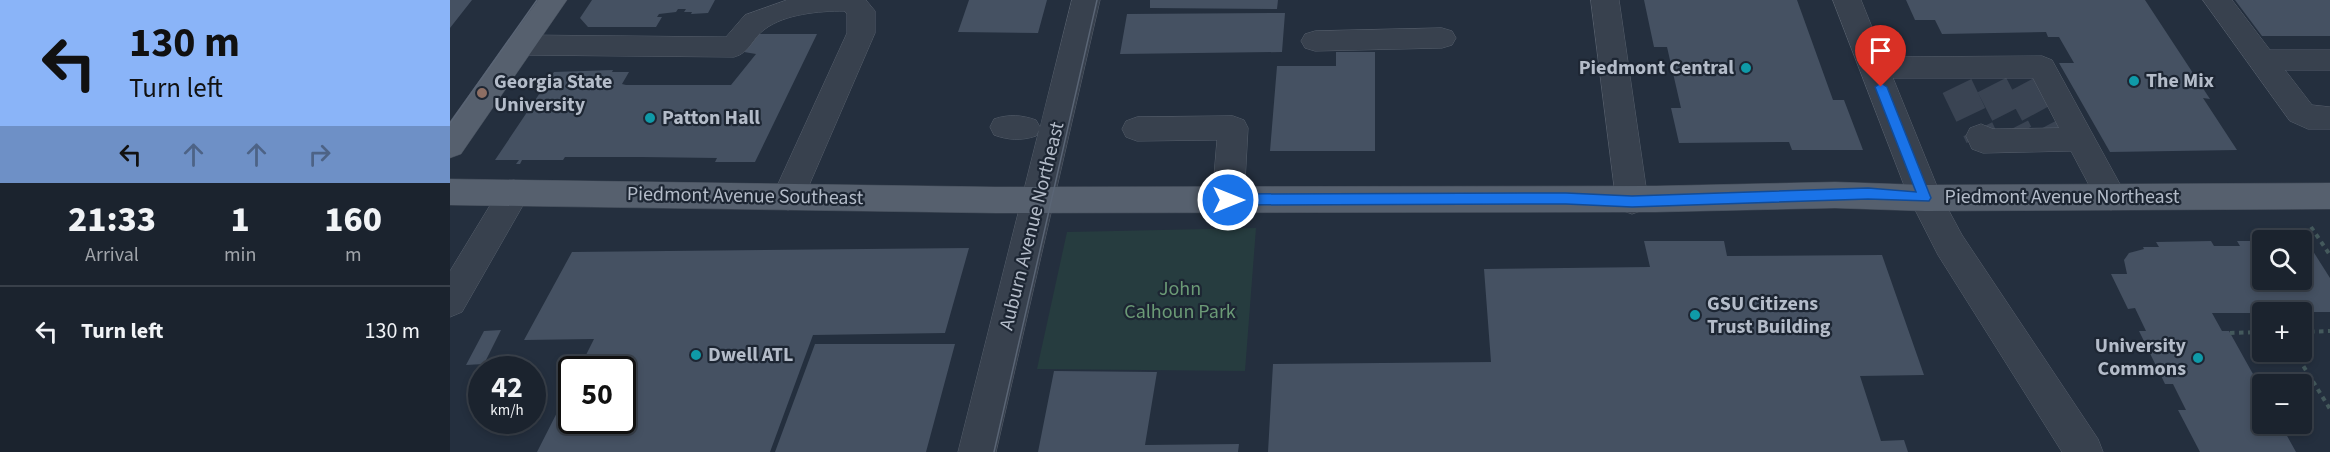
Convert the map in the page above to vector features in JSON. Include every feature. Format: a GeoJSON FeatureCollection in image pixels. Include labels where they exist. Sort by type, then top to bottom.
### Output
{"type":"FeatureCollection","features":[{"type":"Feature","properties":{"kind":"main road"},"geometry":{"type":"LineString","coordinates":[[450,146],[553,0]]}},
{"type":"Feature","properties":{"kind":"main road","name":"Piedmont Avenue Southeast"},"geometry":{"type":"LineString","coordinates":[[450,192],[1039,200]]}},
{"type":"Feature","properties":{"kind":"main road","name":"Piedmont Avenue Northeast"},"geometry":{"type":"LineString","coordinates":[[1039,200],[1566,198],[1632,201],[1868,194],[1925,198],[2330,195]]}},
{"type":"Feature","properties":{"kind":"street","name":"Auburn Avenue Northeast"},"geometry":{"type":"LineString","coordinates":[[977,452],[1086,0]]}},
{"type":"Feature","properties":{"kind":"street"},"geometry":{"type":"LineString","coordinates":[[1605,0],[1632,201]]}},
{"type":"Feature","properties":{"kind":"street"},"geometry":{"type":"LineString","coordinates":[[1847,0],[1925,198],[1950,245],[2084,452]]}},
{"type":"Feature","properties":{"kind":"street"},"geometry":{"type":"LineString","coordinates":[[2217,0],[2301,113],[2308,117],[2330,118]]}},
{"type":"Feature","properties":{"kind":"street"},"geometry":{"type":"LineString","coordinates":[[521,45],[734,47],[755,22],[775,11],[811,1],[849,1],[872,11],[789,197]]}},
{"type":"Feature","properties":{"kind":"street"},"geometry":{"type":"LineString","coordinates":[[1315,41],[1442,38]]}},
{"type":"Feature","properties":{"kind":"street"},"geometry":{"type":"LineString","coordinates":[[2262,60],[2330,60]]}},
{"type":"Feature","properties":{"kind":"street"},"geometry":{"type":"LineString","coordinates":[[1873,68],[1953,77],[2002,76],[2042,67],[2043,138]]}},
{"type":"Feature","properties":{"kind":"street"},"geometry":{"type":"LineString","coordinates":[[1137,129],[1233,128],[1228,200]]}},
{"type":"Feature","properties":{"kind":"street"},"geometry":{"type":"LineString","coordinates":[[1981,136],[1983,141],[2043,138],[2111,197]]}},
{"type":"Feature","properties":{"kind":"street"},"geometry":{"type":"LineString","coordinates":[[450,302],[514,193]]}},
{"type":"Feature","properties":{"kind":"path"},"geometry":{"type":"LineString","coordinates":[[2311,226],[2330,255]]}},
{"type":"Feature","properties":{"kind":"path"},"geometry":{"type":"LineString","coordinates":[[2312,332],[2330,331]]}},
{"type":"Feature","properties":{"kind":"path"},"geometry":{"type":"LineString","coordinates":[[2230,333],[2252,332]]}},
{"type":"Feature","properties":{"kind":"path"},"geometry":{"type":"LineString","coordinates":[[2301,362],[2330,409]]}},
{"type":"Feature","properties":{"kind":"green space","name":"John Calhoun Park"},"geometry":{"type":"Polygon","coordinates":[[[1256,228],[1245,371],[1037,369],[1067,232],[1256,228]]]}},
{"type":"Feature","properties":{"kind":"building"},"geometry":{"type":"Polygon","coordinates":[[[450,0],[472,0],[450,28],[450,0]]]}},
{"type":"Feature","properties":{"kind":"building"},"geometry":{"type":"Polygon","coordinates":[[[592,0],[715,0],[708,13],[691,14],[692,12],[684,12],[686,9],[678,9],[676,12],[659,14],[657,17],[662,17],[656,27],[588,27],[580,18],[592,0]]]}},
{"type":"Feature","properties":{"kind":"building"},"geometry":{"type":"Polygon","coordinates":[[[969,0],[1047,0],[1038,33],[958,32],[969,0]]]}},
{"type":"Feature","properties":{"kind":"building"},"geometry":{"type":"Polygon","coordinates":[[[1150,0],[1278,0],[1277,9],[1150,8],[1150,0]]]}},
{"type":"Feature","properties":{"kind":"building","name":"Piedmont Central"},"geometry":{"type":"Polygon","coordinates":[[[1644,0],[1797,0],[1833,100],[1844,100],[1863,150],[1792,150],[1789,142],[1679,143],[1671,108],[1681,108],[1667,47],[1654,47],[1644,0]]]}},
{"type":"Feature","properties":{"kind":"building","name":"The Mix"},"geometry":{"type":"Polygon","coordinates":[[[1906,0],[2145,0],[2210,99],[2203,98],[2237,150],[2110,152],[2059,63],[2074,63],[2059,37],[2048,37],[2046,32],[1942,34],[1935,20],[1915,20],[1906,0]]]}},
{"type":"Feature","properties":{"kind":"building"},"geometry":{"type":"Polygon","coordinates":[[[2235,0],[2330,0],[2330,36],[2262,36],[2235,0]]]}},
{"type":"Feature","properties":{"kind":"building"},"geometry":{"type":"Polygon","coordinates":[[[1285,13],[1282,52],[1120,54],[1127,14],[1285,13]]]}},
{"type":"Feature","properties":{"kind":"building","name":"Patton Hall"},"geometry":{"type":"Polygon","coordinates":[[[759,34],[817,34],[755,162],[715,162],[717,158],[641,157],[565,157],[563,160],[522,160],[520,164],[516,164],[519,160],[495,160],[554,72],[613,70],[612,72],[629,72],[622,84],[626,85],[731,85],[756,54],[744,52],[759,34]]]}},
{"type":"Feature","properties":{"kind":"building"},"geometry":{"type":"Polygon","coordinates":[[[1336,52],[1375,52],[1375,151],[1270,151],[1277,66],[1336,66],[1336,52]]]}},
{"type":"Feature","properties":{"kind":"building","name":"GSU Citizens Trust Building"},"geometry":{"type":"Polygon","coordinates":[[[1644,241],[1724,241],[1727,256],[1882,255],[1924,375],[1860,376],[1881,441],[1904,440],[1908,452],[1268,452],[1273,364],[1491,362],[1484,269],[1650,267],[1644,241]]]}},
{"type":"Feature","properties":{"kind":"building","name":"University Commons"},"geometry":{"type":"Polygon","coordinates":[[[2211,241],[2214,246],[2240,246],[2237,241],[2252,241],[2252,290],[2312,290],[2312,250],[2330,278],[2330,312],[2312,312],[2312,302],[2252,302],[2252,313],[2212,313],[2222,331],[2229,331],[2253,374],[2251,384],[2252,434],[2286,434],[2296,452],[2200,452],[2178,410],[2186,410],[2173,384],[2165,384],[2139,331],[2146,331],[2135,308],[2128,309],[2111,274],[2127,274],[2124,260],[2129,253],[2144,249],[2143,247],[2159,247],[2156,242],[2211,241]]]}},
{"type":"Feature","properties":{"kind":"building","name":"Dwell ATL"},"geometry":{"type":"Polygon","coordinates":[[[969,248],[945,333],[813,335],[770,452],[537,452],[558,411],[558,434],[636,434],[636,356],[586,356],[594,339],[524,340],[572,252],[969,248]]]}},
{"type":"Feature","properties":{"kind":"building"},"geometry":{"type":"Polygon","coordinates":[[[501,330],[488,356],[471,356],[484,331],[501,330]]]}},
{"type":"Feature","properties":{"kind":"building"},"geometry":{"type":"Polygon","coordinates":[[[815,344],[955,344],[926,452],[775,452],[815,344]]]}},
{"type":"Feature","properties":{"kind":"building"},"geometry":{"type":"Polygon","coordinates":[[[1054,371],[1157,372],[1145,445],[1239,444],[1238,452],[1038,452],[1054,371]]]}},
{"type":"Feature","properties":{"kind":"tunnel"},"geometry":{"type":"LineString","coordinates":[[1992,85],[2017,134]]}},
{"type":"Feature","properties":{"kind":"tunnel"},"geometry":{"type":"LineString","coordinates":[[2021,85],[2048,135]]}},
{"type":"Feature","properties":{"kind":"tunnel"},"geometry":{"type":"LineString","coordinates":[[1957,86],[1981,136]]}},
{"type":"Feature","properties":{"kind":"tram line"},"geometry":{"type":"LineString","coordinates":[[450,123],[537,0]]}},
{"type":"Feature","properties":{"kind":"tram line"},"geometry":{"type":"LineString","coordinates":[[994,452],[1097,0]]}},
{"type":"Feature","properties":{"kind":"place","name":"Piedmont Central"},"geometry":{"type":"Point","coordinates":[1746,68]}},
{"type":"Feature","properties":{"kind":"place","name":"The Mix"},"geometry":{"type":"Point","coordinates":[2134,81]}},
{"type":"Feature","properties":{"kind":"place","name":"Georgia State University"},"geometry":{"type":"Point","coordinates":[482,93]}},
{"type":"Feature","properties":{"kind":"place","name":"Patton Hall"},"geometry":{"type":"Point","coordinates":[650,118]}},
{"type":"Feature","properties":{"kind":"place","name":"GSU Citizens Trust Building"},"geometry":{"type":"Point","coordinates":[1695,315]}},
{"type":"Feature","properties":{"kind":"place","name":"Dwell ATL"},"geometry":{"type":"Point","coordinates":[696,355]}},
{"type":"Feature","properties":{"kind":"place","name":"University Commons"},"geometry":{"type":"Point","coordinates":[2198,358]}},
{"type":"Feature","properties":{"kind":"route"},"geometry":{"type":"LineString","coordinates":[[1228,200],[1566,198],[1632,201],[1868,194],[1925,198],[1881,87]]}}]}
